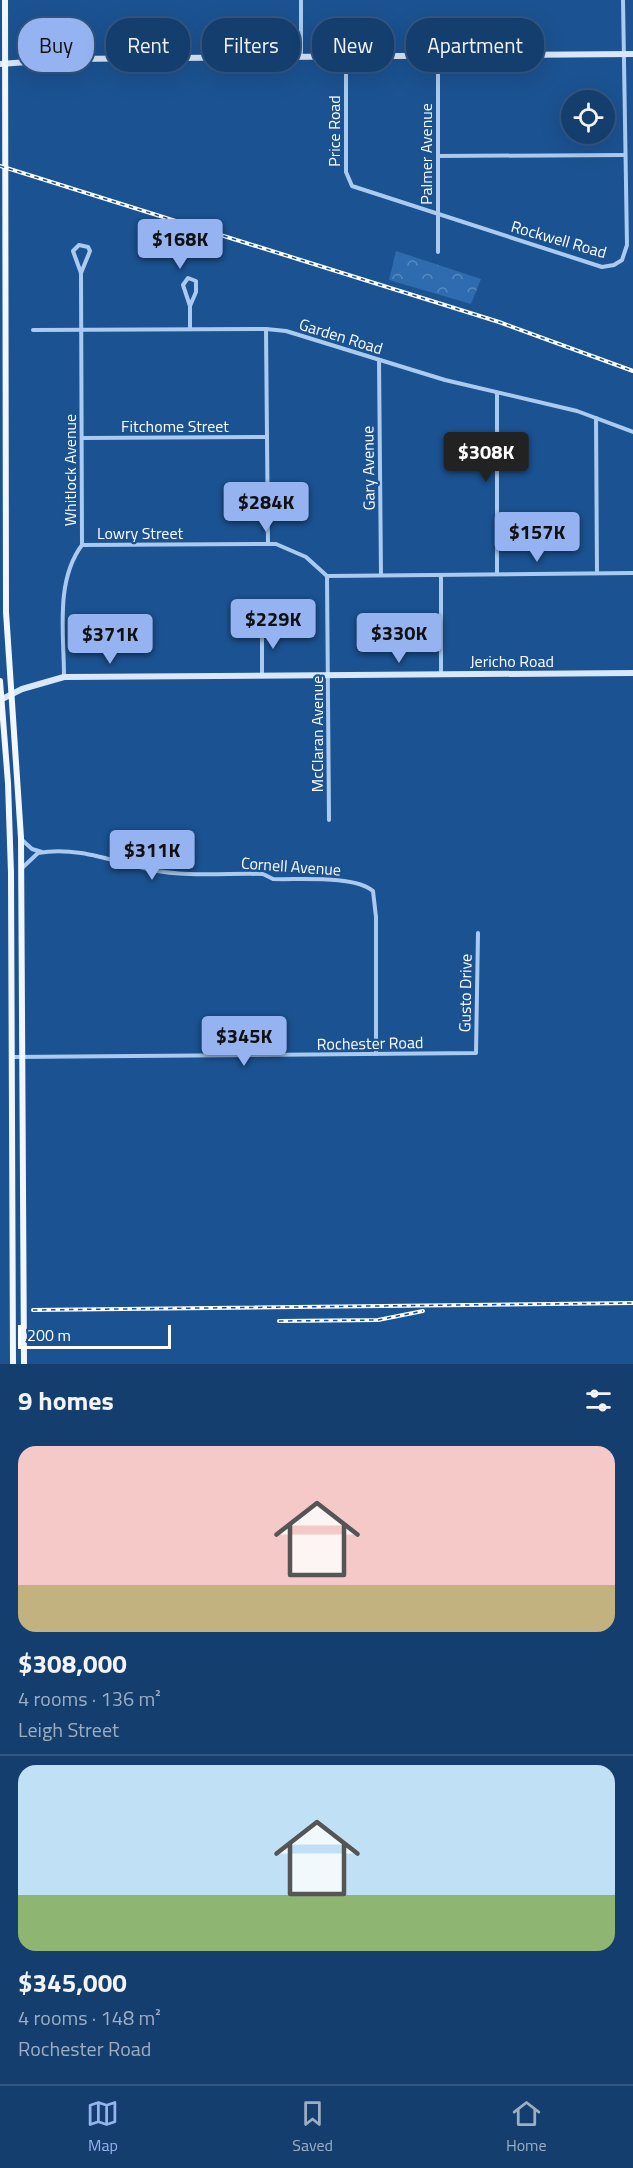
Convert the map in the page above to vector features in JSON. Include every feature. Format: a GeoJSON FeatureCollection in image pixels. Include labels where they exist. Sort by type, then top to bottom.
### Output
{"type":"FeatureCollection","features":[{"type":"Feature","properties":{"kind":"main road"},"geometry":{"type":"LineString","coordinates":[[5,0],[3,64],[6,588],[21,838],[24,1364]]}},
{"type":"Feature","properties":{"kind":"main road"},"geometry":{"type":"LineString","coordinates":[[0,681],[11,873],[13,1364]]}},
{"type":"Feature","properties":{"kind":"street"},"geometry":{"type":"LineString","coordinates":[[301,0],[301,56]]}},
{"type":"Feature","properties":{"kind":"street","name":"Rockwell Road"},"geometry":{"type":"LineString","coordinates":[[438,214],[602,267],[610,267],[622,260],[627,245],[623,0]]}},
{"type":"Feature","properties":{"kind":"street"},"geometry":{"type":"LineString","coordinates":[[544,55],[633,54]]}},
{"type":"Feature","properties":{"kind":"street"},"geometry":{"type":"LineString","coordinates":[[3,64],[69,59],[312,56]]}},
{"type":"Feature","properties":{"kind":"street","name":"Price Road"},"geometry":{"type":"LineString","coordinates":[[346,72],[346,172],[350,183],[357,189],[438,214]]}},
{"type":"Feature","properties":{"kind":"street","name":"Palmer Avenue"},"geometry":{"type":"LineString","coordinates":[[438,72],[438,252]]}},
{"type":"Feature","properties":{"kind":"street"},"geometry":{"type":"LineString","coordinates":[[438,156],[626,155]]}},
{"type":"Feature","properties":{"kind":"street"},"geometry":{"type":"LineString","coordinates":[[80,245],[87,247],[90,251],[81,273],[73,251],[80,245]]}},
{"type":"Feature","properties":{"kind":"street","name":"Whitlock Avenue"},"geometry":{"type":"LineString","coordinates":[[64,677],[65,587],[70,567],[82,545],[81,273]]}},
{"type":"Feature","properties":{"kind":"street"},"geometry":{"type":"LineString","coordinates":[[190,306],[197,286],[196,281],[188,278],[183,285],[190,306],[190,330]]}},
{"type":"Feature","properties":{"kind":"street"},"geometry":{"type":"LineString","coordinates":[[266,329],[268,544]]}},
{"type":"Feature","properties":{"kind":"street","name":"Garden Road"},"geometry":{"type":"LineString","coordinates":[[33,330],[266,329],[286,331],[497,393],[577,411],[633,432]]}},
{"type":"Feature","properties":{"kind":"street","name":"Gary Avenue"},"geometry":{"type":"LineString","coordinates":[[379,360],[381,575]]}},
{"type":"Feature","properties":{"kind":"street"},"geometry":{"type":"LineString","coordinates":[[497,393],[497,574]]}},
{"type":"Feature","properties":{"kind":"street"},"geometry":{"type":"LineString","coordinates":[[596,418],[597,573]]}},
{"type":"Feature","properties":{"kind":"street","name":"Fitchome Street"},"geometry":{"type":"LineString","coordinates":[[82,438],[267,437]]}},
{"type":"Feature","properties":{"kind":"street","name":"Lowry Street"},"geometry":{"type":"LineString","coordinates":[[82,545],[268,544],[289,548],[306,557],[327,576]]}},
{"type":"Feature","properties":{"kind":"street"},"geometry":{"type":"LineString","coordinates":[[327,576],[633,573]]}},
{"type":"Feature","properties":{"kind":"street"},"geometry":{"type":"LineString","coordinates":[[441,575],[441,675]]}},
{"type":"Feature","properties":{"kind":"street","name":"McClaran Avenue"},"geometry":{"type":"LineString","coordinates":[[327,576],[329,820]]}},
{"type":"Feature","properties":{"kind":"street"},"geometry":{"type":"LineString","coordinates":[[262,623],[262,677]]}},
{"type":"Feature","properties":{"kind":"street","name":"Jericho Road"},"geometry":{"type":"LineString","coordinates":[[1,700],[11,694],[64,677],[633,673]]}},
{"type":"Feature","properties":{"kind":"street","name":"Cornell Avenue"},"geometry":{"type":"LineString","coordinates":[[21,838],[32,849],[43,852],[99,855],[162,871],[263,874],[273,879],[352,882],[366,886],[373,891],[376,917],[376,1054]]}},
{"type":"Feature","properties":{"kind":"street"},"geometry":{"type":"LineString","coordinates":[[21,869],[33,856],[43,852]]}},
{"type":"Feature","properties":{"kind":"street","name":"Gusto Drive"},"geometry":{"type":"LineString","coordinates":[[477,1053],[478,933]]}},
{"type":"Feature","properties":{"kind":"street","name":"Rochester Road"},"geometry":{"type":"LineString","coordinates":[[12,1057],[477,1053]]}},
{"type":"Feature","properties":{"kind":"green space"},"geometry":{"type":"Polygon","coordinates":[[[396,251],[481,279],[471,304],[389,280],[396,251]]]}},
{"type":"Feature","properties":{"kind":"railway"},"geometry":{"type":"LineString","coordinates":[[0,166],[499,322],[633,371]]}},
{"type":"Feature","properties":{"kind":"railway"},"geometry":{"type":"LineString","coordinates":[[33,1310],[633,1303]]}},
{"type":"Feature","properties":{"kind":"railway"},"geometry":{"type":"LineString","coordinates":[[279,1321],[378,1320],[423,1311]]}}]}
